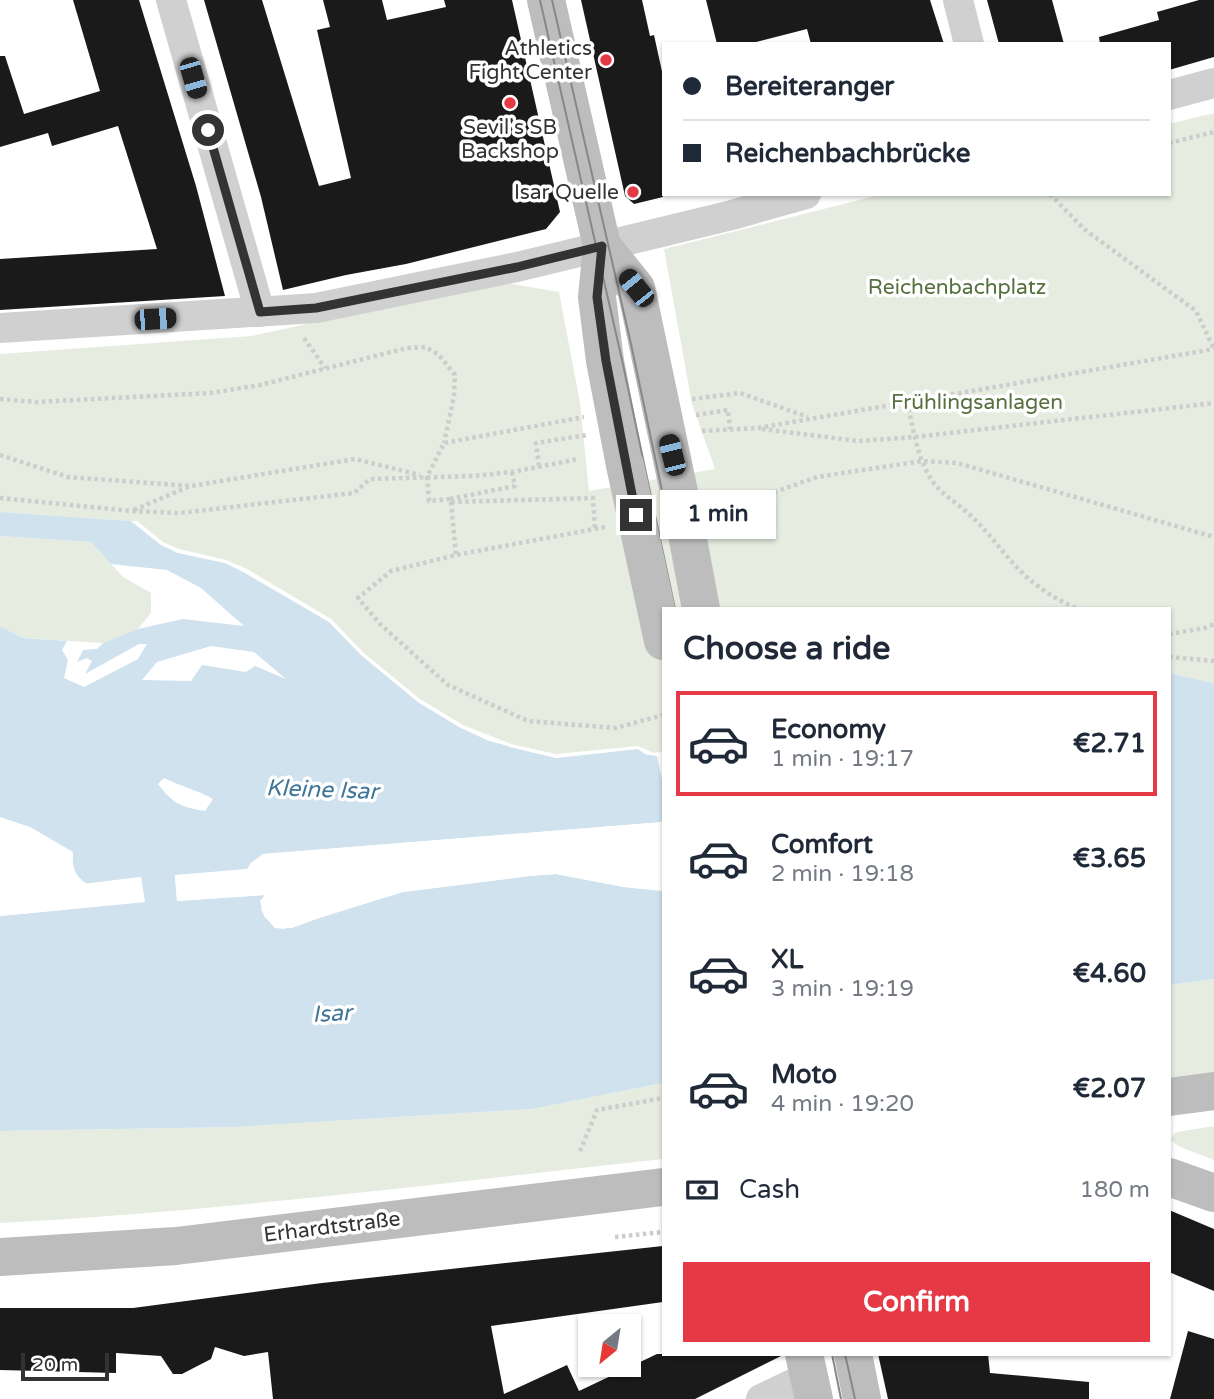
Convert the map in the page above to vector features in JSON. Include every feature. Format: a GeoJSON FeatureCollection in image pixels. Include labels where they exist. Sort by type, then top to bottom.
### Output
{"type":"FeatureCollection","features":[{"type":"Feature","properties":{"kind":"main road"},"geometry":{"type":"LineString","coordinates":[[546,0],[602,246],[597,297],[606,361],[625,465],[662,636]]}},
{"type":"Feature","properties":{"kind":"main road"},"geometry":{"type":"LineString","coordinates":[[602,246],[636,288],[672,455],[701,607]]}},
{"type":"Feature","properties":{"kind":"main road"},"geometry":{"type":"LineString","coordinates":[[1171,1097],[1214,1091]]}},
{"type":"Feature","properties":{"kind":"main road"},"geometry":{"type":"LineString","coordinates":[[1171,1178],[1214,1193]]}},
{"type":"Feature","properties":{"kind":"main road","name":"Erhardtstraße"},"geometry":{"type":"LineString","coordinates":[[0,1257],[176,1246],[662,1187]]}},
{"type":"Feature","properties":{"kind":"main road"},"geometry":{"type":"LineString","coordinates":[[853,1356],[862,1399]]}},
{"type":"Feature","properties":{"kind":"street"},"geometry":{"type":"LineString","coordinates":[[171,0],[260,312]]}},
{"type":"Feature","properties":{"kind":"street"},"geometry":{"type":"LineString","coordinates":[[958,0],[968,42]]}},
{"type":"Feature","properties":{"kind":"street"},"geometry":{"type":"LineString","coordinates":[[1171,94],[1214,83]]}},
{"type":"Feature","properties":{"kind":"street"},"geometry":{"type":"LineString","coordinates":[[0,328],[316,308],[517,267],[733,215],[799,196]]}},
{"type":"Feature","properties":{"kind":"street"},"geometry":{"type":"LineString","coordinates":[[761,1399],[809,1377]]}},
{"type":"Feature","properties":{"kind":"path"},"geometry":{"type":"LineString","coordinates":[[1171,143],[1214,132]]}},
{"type":"Feature","properties":{"kind":"path"},"geometry":{"type":"LineString","coordinates":[[758,428],[809,417],[1214,349],[1196,311],[1084,229],[1052,196]]}},
{"type":"Feature","properties":{"kind":"path"},"geometry":{"type":"LineString","coordinates":[[0,399],[36,402],[211,393],[260,385],[407,348],[425,347],[438,354],[455,375],[454,396],[444,443],[428,477],[429,501],[593,498],[596,528]]}},
{"type":"Feature","properties":{"kind":"path"},"geometry":{"type":"LineString","coordinates":[[689,399],[740,393],[809,417]]}},
{"type":"Feature","properties":{"kind":"path"},"geometry":{"type":"LineString","coordinates":[[907,402],[914,437],[928,476],[942,493],[969,514],[1014,565],[1039,587],[1074,607]]}},
{"type":"Feature","properties":{"kind":"path"},"geometry":{"type":"LineString","coordinates":[[702,431],[758,428],[858,441],[1214,403]]}},
{"type":"Feature","properties":{"kind":"path"},"geometry":{"type":"LineString","coordinates":[[692,416],[727,410],[730,429]]}},
{"type":"Feature","properties":{"kind":"path"},"geometry":{"type":"LineString","coordinates":[[444,443],[595,415]]}},
{"type":"Feature","properties":{"kind":"path"},"geometry":{"type":"LineString","coordinates":[[540,466],[536,443],[598,433]]}},
{"type":"Feature","properties":{"kind":"path"},"geometry":{"type":"LineString","coordinates":[[0,455],[68,477],[191,486],[355,459],[428,477]]}},
{"type":"Feature","properties":{"kind":"path"},"geometry":{"type":"LineString","coordinates":[[0,498],[179,513],[355,493],[370,479],[512,472],[578,459]]}},
{"type":"Feature","properties":{"kind":"path"},"geometry":{"type":"LineString","coordinates":[[702,512],[729,508],[817,477],[922,461],[957,463],[1214,537]]}},
{"type":"Feature","properties":{"kind":"path"},"geometry":{"type":"LineString","coordinates":[[451,500],[515,486],[512,472]]}},
{"type":"Feature","properties":{"kind":"path"},"geometry":{"type":"LineString","coordinates":[[132,511],[191,486]]}},
{"type":"Feature","properties":{"kind":"path"},"geometry":{"type":"LineString","coordinates":[[451,500],[456,555]]}},
{"type":"Feature","properties":{"kind":"path"},"geometry":{"type":"LineString","coordinates":[[609,526],[456,555],[391,571],[358,598],[380,624],[448,685],[528,721],[615,728],[662,715]]}},
{"type":"Feature","properties":{"kind":"path"},"geometry":{"type":"LineString","coordinates":[[1171,634],[1214,624]]}},
{"type":"Feature","properties":{"kind":"path"},"geometry":{"type":"LineString","coordinates":[[1171,657],[1214,661]]}},
{"type":"Feature","properties":{"kind":"path"},"geometry":{"type":"LineString","coordinates":[[580,1151],[597,1110],[662,1098]]}},
{"type":"Feature","properties":{"kind":"path"},"geometry":{"type":"LineString","coordinates":[[615,1237],[662,1232]]}},
{"type":"Feature","properties":{"kind":"green space","name":"Frühlingsanlagen"},"geometry":{"type":"Polygon","coordinates":[[[1214,113],[1214,683],[1171,673],[1171,607],[662,607],[662,755],[556,758],[537,755],[461,728],[161,545],[131,521],[0,512],[0,354],[252,336],[500,282],[559,292],[580,403],[589,491],[715,469],[692,404],[664,249],[875,196],[1171,196],[1171,124],[1214,113]]]}},
{"type":"Feature","properties":{"kind":"green space"},"geometry":{"type":"Polygon","coordinates":[[[0,536],[91,542],[123,577],[151,593],[151,613],[138,629],[103,643],[23,638],[0,626],[0,536]]]}},
{"type":"Feature","properties":{"kind":"green space"},"geometry":{"type":"Polygon","coordinates":[[[1214,979],[1214,1075],[1171,1082],[1171,985],[1214,979]]]}},
{"type":"Feature","properties":{"kind":"green space"},"geometry":{"type":"Polygon","coordinates":[[[662,1083],[662,1159],[249,1204],[0,1223],[0,1131],[235,1127],[532,1109],[662,1083]]]}},
{"type":"Feature","properties":{"kind":"green space"},"geometry":{"type":"Polygon","coordinates":[[[1214,1126],[1214,1160],[1178,1146],[1171,1140],[1177,1132],[1214,1126]]]}},
{"type":"Feature","properties":{"kind":"water"},"geometry":{"type":"Polygon","coordinates":[[[0,512],[131,521],[161,545],[178,553],[225,563],[329,622],[361,655],[418,702],[489,741],[556,758],[638,749],[645,754],[662,755],[662,822],[264,854],[251,863],[248,869],[175,876],[177,901],[266,895],[261,910],[275,928],[292,928],[403,892],[529,876],[556,874],[624,887],[662,891],[662,1083],[532,1109],[235,1127],[0,1131],[0,916],[144,902],[141,877],[87,884],[75,870],[73,852],[30,827],[0,817],[0,626],[23,638],[67,641],[62,650],[68,660],[64,678],[84,687],[138,659],[147,644],[139,644],[85,674],[92,661],[87,658],[77,662],[83,650],[97,649],[103,643],[138,629],[183,619],[244,626],[201,588],[167,570],[111,564],[91,542],[0,536],[0,512]],[[211,646],[157,662],[142,680],[191,681],[202,665],[246,672],[255,666],[286,679],[254,652],[211,646]],[[164,778],[158,784],[173,800],[205,811],[213,799],[164,778]]]}},
{"type":"Feature","properties":{"kind":"water"},"geometry":{"type":"Polygon","coordinates":[[[1171,673],[1214,683],[1214,979],[1171,985],[1171,673]]]}},
{"type":"Feature","properties":{"kind":"pier"},"geometry":{"type":"Polygon","coordinates":[[[131,521],[137,521],[163,542],[179,549],[226,560],[247,569],[331,619],[364,653],[420,699],[463,725],[511,744],[556,754],[638,746],[654,753],[662,751],[662,779],[657,756],[645,754],[638,749],[556,758],[510,747],[461,728],[418,702],[361,655],[329,622],[225,563],[178,553],[161,545],[131,521]]]}},
{"type":"Feature","properties":{"kind":"pier"},"geometry":{"type":"Polygon","coordinates":[[[662,822],[662,826],[265,857],[249,872],[178,878],[180,897],[267,892],[269,895],[264,903],[265,909],[271,919],[284,925],[402,889],[529,872],[556,870],[624,884],[662,888],[662,891],[624,887],[556,874],[529,876],[403,892],[284,929],[275,928],[264,916],[260,901],[265,895],[177,901],[175,875],[247,869],[263,854],[662,822]]]}},
{"type":"Feature","properties":{"kind":"pier"},"geometry":{"type":"Polygon","coordinates":[[[141,877],[145,902],[0,916],[0,913],[141,899],[138,881],[87,887],[82,884],[141,877]]]}},
{"type":"Feature","properties":{"kind":"building"},"geometry":{"type":"Polygon","coordinates":[[[73,0],[139,0],[196,186],[225,296],[0,310],[0,259],[157,249],[118,126],[52,146],[48,133],[0,147],[0,56],[5,56],[24,114],[100,91],[73,0]]]}},
{"type":"Feature","properties":{"kind":"building"},"geometry":{"type":"Polygon","coordinates":[[[204,0],[262,0],[319,186],[351,178],[317,30],[330,27],[323,0],[382,0],[387,20],[446,7],[444,0],[512,0],[560,212],[546,229],[406,264],[283,290],[261,197],[204,0]]]}},
{"type":"Feature","properties":{"kind":"building"},"geometry":{"type":"Polygon","coordinates":[[[581,0],[642,0],[650,36],[654,35],[662,71],[663,197],[634,204],[625,196],[581,0]]]}},
{"type":"Feature","properties":{"kind":"building"},"geometry":{"type":"Polygon","coordinates":[[[706,0],[930,0],[943,42],[810,42],[807,29],[756,42],[716,42],[706,0]]]}},
{"type":"Feature","properties":{"kind":"building"},"geometry":{"type":"Polygon","coordinates":[[[987,0],[1052,0],[1063,42],[998,42],[987,0]]]}},
{"type":"Feature","properties":{"kind":"building"},"geometry":{"type":"Polygon","coordinates":[[[1199,0],[1214,0],[1214,57],[1171,69],[1171,42],[1100,42],[1099,37],[1159,20],[1157,12],[1199,0]]]}},
{"type":"Feature","properties":{"kind":"building"},"geometry":{"type":"Polygon","coordinates":[[[1171,1211],[1214,1229],[1214,1291],[1171,1273],[1171,1211]]]}},
{"type":"Feature","properties":{"kind":"building"},"geometry":{"type":"Polygon","coordinates":[[[662,1246],[662,1302],[491,1326],[504,1394],[567,1365],[579,1391],[609,1377],[641,1377],[641,1362],[657,1354],[781,1356],[695,1399],[273,1399],[268,1352],[244,1356],[215,1347],[211,1359],[182,1374],[173,1374],[161,1356],[116,1353],[116,1373],[0,1370],[0,1308],[133,1308],[322,1283],[662,1246]]]}},
{"type":"Feature","properties":{"kind":"building"},"geometry":{"type":"Polygon","coordinates":[[[1188,1331],[1214,1339],[1214,1399],[1170,1399],[1188,1331]]]}},
{"type":"Feature","properties":{"kind":"building"},"geometry":{"type":"Polygon","coordinates":[[[878,1356],[988,1356],[990,1373],[1089,1382],[1089,1399],[888,1399],[878,1356]]]}},
{"type":"Feature","properties":{"kind":"tram line"},"geometry":{"type":"LineString","coordinates":[[540,0],[622,360],[675,607]]}},
{"type":"Feature","properties":{"kind":"tram line"},"geometry":{"type":"LineString","coordinates":[[552,0],[631,344],[687,607]]}},
{"type":"Feature","properties":{"kind":"tram line"},"geometry":{"type":"LineString","coordinates":[[832,1356],[841,1399]]}},
{"type":"Feature","properties":{"kind":"tram line"},"geometry":{"type":"LineString","coordinates":[[845,1356],[855,1399]]}},
{"type":"Feature","properties":{"kind":"place","name":"Athletics Fight Center"},"geometry":{"type":"Point","coordinates":[606,60]}},
{"type":"Feature","properties":{"kind":"place","name":"Sevil's SB Backshop"},"geometry":{"type":"Point","coordinates":[510,103]}},
{"type":"Feature","properties":{"kind":"place","name":"Isar Quelle"},"geometry":{"type":"Point","coordinates":[633,192]}},
{"type":"Feature","properties":{"kind":"route"},"geometry":{"type":"LineString","coordinates":[[208,130],[260,312],[316,308],[517,267],[602,246],[597,297],[606,361],[636,515]]}},
{"type":"Feature","properties":{"kind":"park label","name":"Reichenbachplatz"},"geometry":{"type":"Point","coordinates":[957,287]}},
{"type":"Feature","properties":{"kind":"water label","name":"Kleine Isar"},"geometry":{"type":"Point","coordinates":[322,790]}},
{"type":"Feature","properties":{"kind":"water label","name":"Isar"},"geometry":{"type":"Point","coordinates":[332,1014]}}]}
